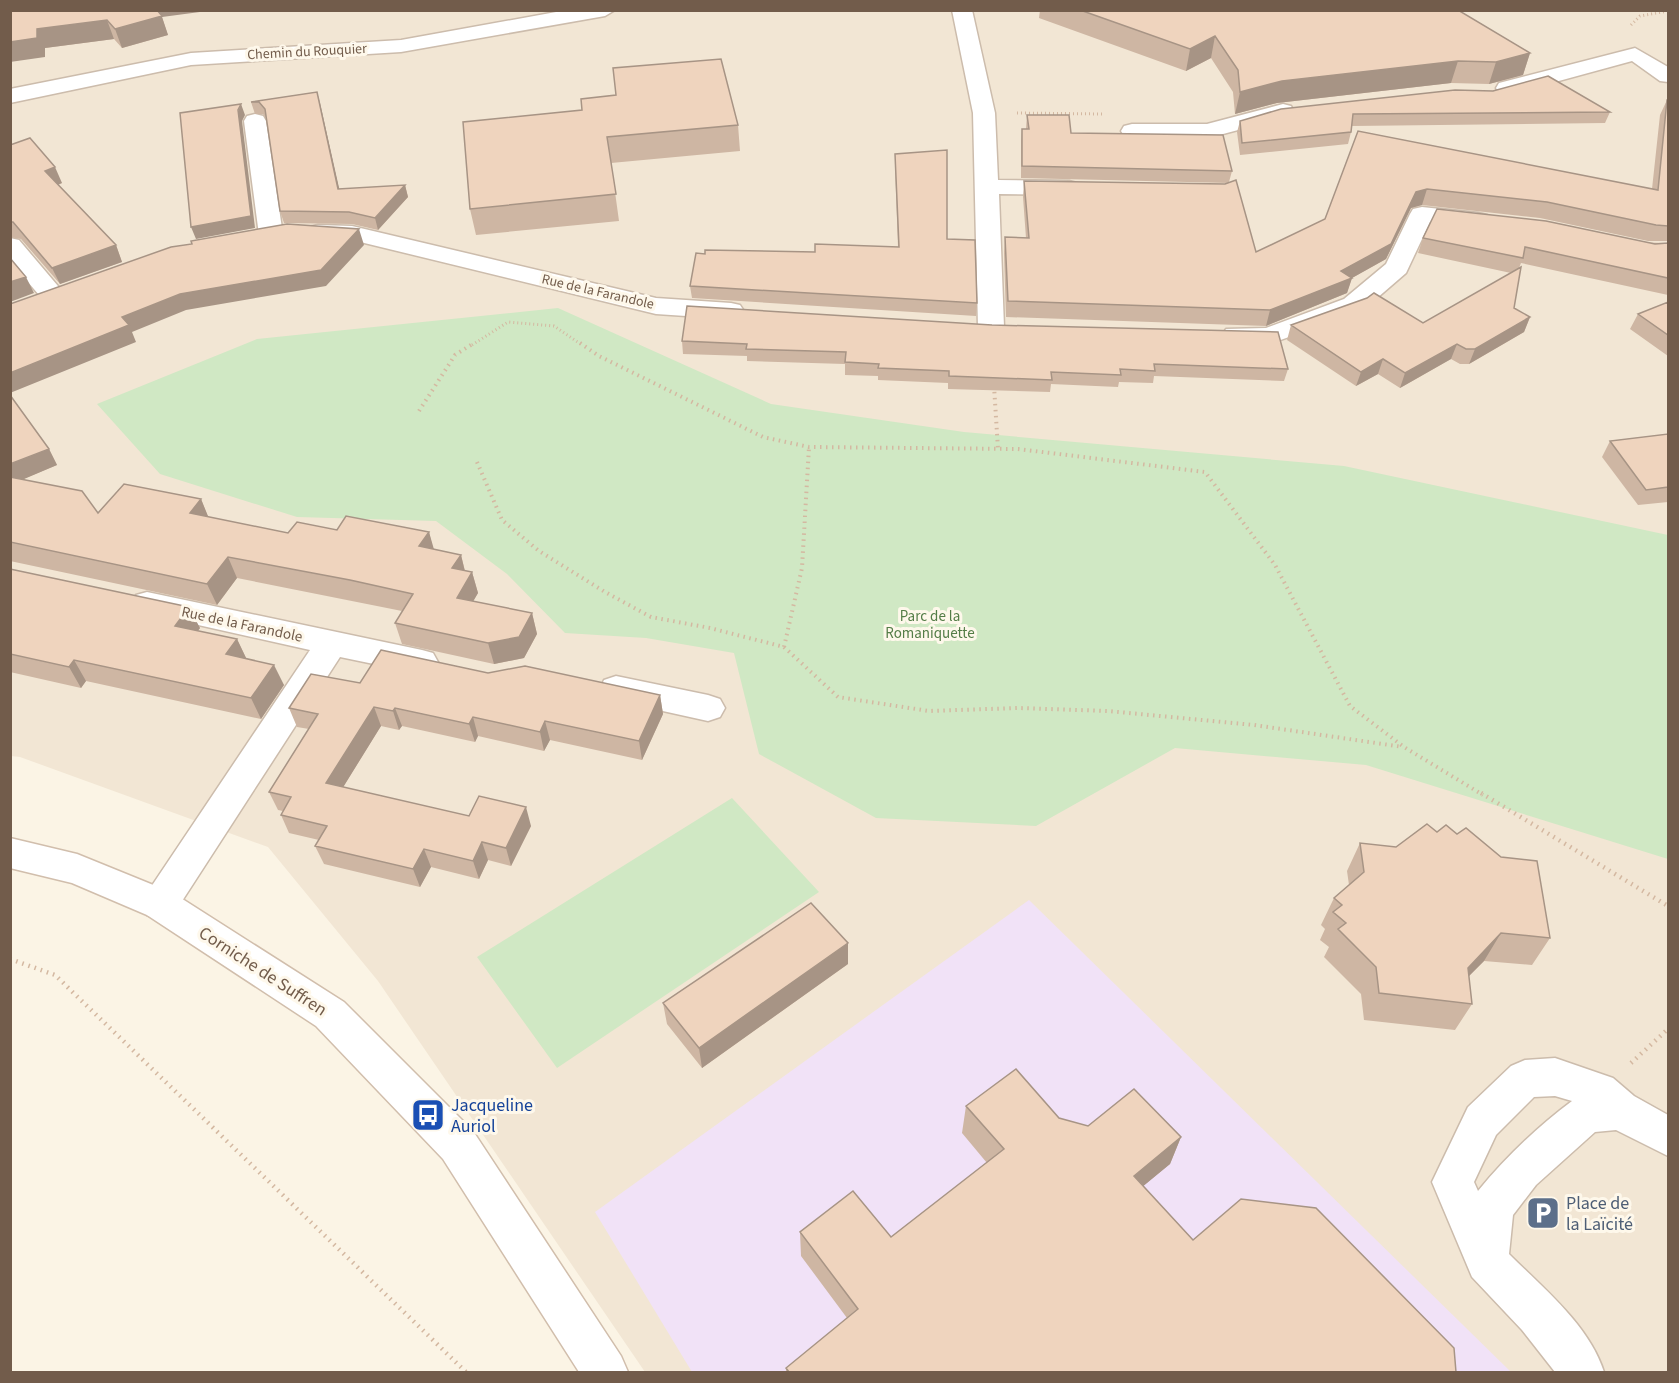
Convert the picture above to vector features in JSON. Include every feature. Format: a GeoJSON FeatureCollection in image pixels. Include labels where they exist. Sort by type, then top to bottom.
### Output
{"type":"FeatureCollection","features":[{"type":"Feature","properties":{"kind":"street","name":"Chemin du Rouquier"},"geometry":{"type":"LineString","coordinates":[[10,96],[191,59],[272,52],[401,46],[605,10]]}},
{"type":"Feature","properties":{"kind":"street"},"geometry":{"type":"LineString","coordinates":[[962,10],[984,113],[990,327]]}},
{"type":"Feature","properties":{"kind":"street"},"geometry":{"type":"LineString","coordinates":[[1489,93],[1635,54],[1668,76]]}},
{"type":"Feature","properties":{"kind":"street"},"geometry":{"type":"LineString","coordinates":[[1132,131],[1208,131],[1262,116],[1306,109]]}},
{"type":"Feature","properties":{"kind":"street","name":"Rue de la Farandole"},"geometry":{"type":"LineString","coordinates":[[255,121],[259,237],[292,231],[352,233],[656,306],[752,312]]}},
{"type":"Feature","properties":{"kind":"street"},"geometry":{"type":"LineString","coordinates":[[986,187],[1092,188]]}},
{"type":"Feature","properties":{"kind":"street"},"geometry":{"type":"LineString","coordinates":[[1211,334],[1269,336],[1353,305],[1397,268],[1422,214],[1505,223]]}},
{"type":"Feature","properties":{"kind":"street"},"geometry":{"type":"LineString","coordinates":[[10,245],[54,297]]}},
{"type":"Feature","properties":{"kind":"street","name":"Rue de la Farandole"},"geometry":{"type":"LineString","coordinates":[[114,596],[448,668]]}},
{"type":"Feature","properties":{"kind":"street"},"geometry":{"type":"LineString","coordinates":[[160,904],[332,643]]}},
{"type":"Feature","properties":{"kind":"street"},"geometry":{"type":"LineString","coordinates":[[586,682],[708,708]]}},
{"type":"Feature","properties":{"kind":"street","name":"Corniche de Suffren"},"geometry":{"type":"LineString","coordinates":[[10,853],[77,868],[160,904],[330,1014],[458,1145],[605,1372]]}},
{"type":"Feature","properties":{"kind":"street"},"geometry":{"type":"LineString","coordinates":[[1581,1372],[1572,1357],[1527,1303],[1487,1262],[1453,1182],[1482,1121],[1525,1079],[1555,1077],[1599,1091],[1620,1110],[1668,1137]]}},
{"type":"Feature","properties":{"kind":"street"},"geometry":{"type":"LineString","coordinates":[[1487,1262],[1492,1207],[1521,1171],[1558,1136],[1587,1114],[1620,1110]]}},
{"type":"Feature","properties":{"kind":"path"},"geometry":{"type":"LineString","coordinates":[[984,113],[1108,115],[1132,131]]}},
{"type":"Feature","properties":{"kind":"path"},"geometry":{"type":"LineString","coordinates":[[419,411],[455,355],[485,334],[508,322],[554,326],[599,356],[763,436],[809,447],[998,448],[1205,472],[1275,565],[1350,706],[1404,747],[1668,906]]}},
{"type":"Feature","properties":{"kind":"path"},"geometry":{"type":"LineString","coordinates":[[990,327],[998,448]]}},
{"type":"Feature","properties":{"kind":"path"},"geometry":{"type":"LineString","coordinates":[[784,647],[802,568],[809,447]]}},
{"type":"Feature","properties":{"kind":"path"},"geometry":{"type":"LineString","coordinates":[[477,462],[502,520],[538,551],[651,617],[710,628],[784,647],[838,697],[929,711],[1018,708],[1108,711],[1254,725],[1404,747]]}},
{"type":"Feature","properties":{"kind":"path"},"geometry":{"type":"LineString","coordinates":[[10,959],[55,975],[466,1372]]}},
{"type":"Feature","properties":{"kind":"shaded area"},"geometry":{"type":"Polygon","coordinates":[[[10,11],[1668,11],[1668,1372],[645,1372],[378,981],[268,847],[20,757],[11,756],[10,11]]]}},
{"type":"Feature","properties":{"kind":"shaded area"},"geometry":{"type":"Polygon","coordinates":[[[1029,900],[1511,1372],[692,1372],[595,1212],[1029,900]]]}},
{"type":"Feature","properties":{"kind":"green space","name":"Parc de la Romaniquette"},"geometry":{"type":"Polygon","coordinates":[[[558,308],[771,404],[964,432],[1344,466],[1668,535],[1668,859],[1366,765],[1175,748],[1036,826],[876,818],[759,754],[734,653],[646,638],[565,633],[507,574],[436,521],[297,517],[160,474],[97,404],[257,339],[558,308]]]}},
{"type":"Feature","properties":{"kind":"green space"},"geometry":{"type":"Polygon","coordinates":[[[732,798],[819,892],[557,1068],[477,957],[732,798]]]}},
{"type":"Feature","properties":{"kind":"building"},"geometry":{"type":"Polygon","coordinates":[[[10,10],[157,10],[162,16],[115,29],[107,20],[37,29],[37,38],[10,42],[10,10]]]}},
{"type":"Feature","properties":{"kind":"building"},"geometry":{"type":"Polygon","coordinates":[[[1080,10],[1458,10],[1530,53],[1496,62],[1458,61],[1282,81],[1240,92],[1238,70],[1215,36],[1190,49],[1080,10]]]}},
{"type":"Feature","properties":{"kind":"building"},"geometry":{"type":"Polygon","coordinates":[[[721,59],[738,125],[607,137],[616,194],[470,209],[463,122],[582,110],[581,99],[616,95],[613,68],[721,59]]]}},
{"type":"Feature","properties":{"kind":"building"},"geometry":{"type":"Polygon","coordinates":[[[1548,76],[1610,112],[1353,114],[1351,132],[1242,143],[1240,121],[1281,109],[1455,90],[1493,91],[1548,76]]]}},
{"type":"Feature","properties":{"kind":"building"},"geometry":{"type":"Polygon","coordinates":[[[317,92],[338,189],[405,185],[375,218],[349,212],[280,211],[265,109],[259,102],[251,102],[317,92]]]}},
{"type":"Feature","properties":{"kind":"building"},"geometry":{"type":"Polygon","coordinates":[[[1667,100],[1668,226],[1547,202],[1427,189],[1416,192],[1391,244],[1341,271],[1352,278],[1270,310],[1008,301],[1005,237],[1029,238],[1024,181],[1225,184],[1236,180],[1256,252],[1325,219],[1358,131],[1658,190],[1667,100]]]}},
{"type":"Feature","properties":{"kind":"building"},"geometry":{"type":"Polygon","coordinates":[[[241,104],[238,110],[251,216],[191,227],[180,113],[241,104]]]}},
{"type":"Feature","properties":{"kind":"building"},"geometry":{"type":"Polygon","coordinates":[[[1027,115],[1069,115],[1071,133],[1223,135],[1232,171],[1022,166],[1022,129],[1029,129],[1027,115]]]}},
{"type":"Feature","properties":{"kind":"building"},"geometry":{"type":"Polygon","coordinates":[[[30,138],[55,167],[45,171],[116,245],[52,268],[13,222],[10,222],[10,145],[30,138]]]}},
{"type":"Feature","properties":{"kind":"building"},"geometry":{"type":"Polygon","coordinates":[[[947,150],[947,239],[975,240],[977,303],[690,286],[696,253],[705,254],[705,250],[815,252],[815,244],[899,247],[895,154],[947,150]]]}},
{"type":"Feature","properties":{"kind":"building"},"geometry":{"type":"Polygon","coordinates":[[[1437,209],[1546,221],[1655,244],[1668,243],[1668,278],[1525,247],[1523,258],[1423,238],[1437,209]]]}},
{"type":"Feature","properties":{"kind":"building"},"geometry":{"type":"Polygon","coordinates":[[[287,224],[359,229],[321,270],[180,294],[122,317],[129,325],[10,373],[10,304],[171,247],[192,244],[191,241],[287,224]]]}},
{"type":"Feature","properties":{"kind":"building"},"geometry":{"type":"Polygon","coordinates":[[[10,258],[26,277],[10,282],[10,258]]]}},
{"type":"Feature","properties":{"kind":"building"},"geometry":{"type":"Polygon","coordinates":[[[1521,267],[1514,308],[1530,317],[1475,349],[1466,349],[1457,344],[1405,373],[1383,359],[1361,372],[1291,325],[1367,298],[1374,293],[1423,323],[1521,267]]]}},
{"type":"Feature","properties":{"kind":"building"},"geometry":{"type":"Polygon","coordinates":[[[1668,302],[1668,335],[1638,314],[1668,302]]]}},
{"type":"Feature","properties":{"kind":"building"},"geometry":{"type":"Polygon","coordinates":[[[687,306],[992,325],[1278,332],[1288,369],[1154,364],[1155,371],[1120,369],[1121,375],[1051,372],[1052,380],[949,376],[949,371],[878,368],[879,364],[845,362],[846,352],[746,349],[747,344],[682,341],[687,306]]]}},
{"type":"Feature","properties":{"kind":"building"},"geometry":{"type":"Polygon","coordinates":[[[10,395],[49,449],[10,464],[10,395]]]}},
{"type":"Feature","properties":{"kind":"building"},"geometry":{"type":"Polygon","coordinates":[[[1668,434],[1668,487],[1646,490],[1610,441],[1668,434]]]}},
{"type":"Feature","properties":{"kind":"building"},"geometry":{"type":"Polygon","coordinates":[[[10,477],[82,491],[98,513],[124,484],[201,499],[190,513],[288,533],[297,522],[337,530],[346,516],[429,532],[419,546],[461,555],[452,568],[472,572],[457,598],[532,613],[519,637],[488,643],[395,623],[413,594],[350,580],[228,557],[207,584],[10,542],[10,477]]]}},
{"type":"Feature","properties":{"kind":"building"},"geometry":{"type":"Polygon","coordinates":[[[10,569],[189,607],[175,626],[237,639],[226,654],[274,665],[251,698],[74,660],[69,667],[10,654],[10,569]]]}},
{"type":"Feature","properties":{"kind":"building"},"geometry":{"type":"Polygon","coordinates":[[[381,650],[488,673],[525,666],[660,695],[639,741],[545,721],[540,732],[473,717],[469,724],[395,708],[393,711],[374,707],[326,783],[469,816],[479,796],[526,807],[506,848],[482,842],[473,861],[424,849],[413,869],[315,846],[327,826],[281,815],[291,797],[269,792],[318,714],[289,708],[311,674],[360,683],[381,650]]]}},
{"type":"Feature","properties":{"kind":"building"},"geometry":{"type":"Polygon","coordinates":[[[1427,824],[1437,832],[1446,825],[1457,834],[1466,828],[1501,857],[1537,861],[1550,938],[1501,933],[1468,968],[1472,1004],[1379,993],[1376,967],[1338,929],[1346,923],[1333,912],[1342,905],[1334,898],[1364,872],[1360,843],[1396,847],[1427,824]]]}},
{"type":"Feature","properties":{"kind":"building"},"geometry":{"type":"Polygon","coordinates":[[[811,903],[848,943],[699,1048],[663,1003],[811,903]]]}},
{"type":"Feature","properties":{"kind":"building"},"geometry":{"type":"Polygon","coordinates":[[[1016,1069],[1059,1118],[1088,1126],[1134,1089],[1181,1137],[1134,1176],[1193,1240],[1241,1199],[1316,1208],[1454,1348],[1456,1372],[789,1372],[786,1368],[858,1309],[800,1232],[853,1191],[891,1237],[1004,1149],[966,1106],[1016,1069]]]}},
{"type":"Feature","properties":{"kind":"place","name":"Jacqueline Auriol"},"geometry":{"type":"Point","coordinates":[428,1115]}},
{"type":"Feature","properties":{"kind":"place","name":"Place de la Laïcité"},"geometry":{"type":"Point","coordinates":[1543,1213]}}]}
